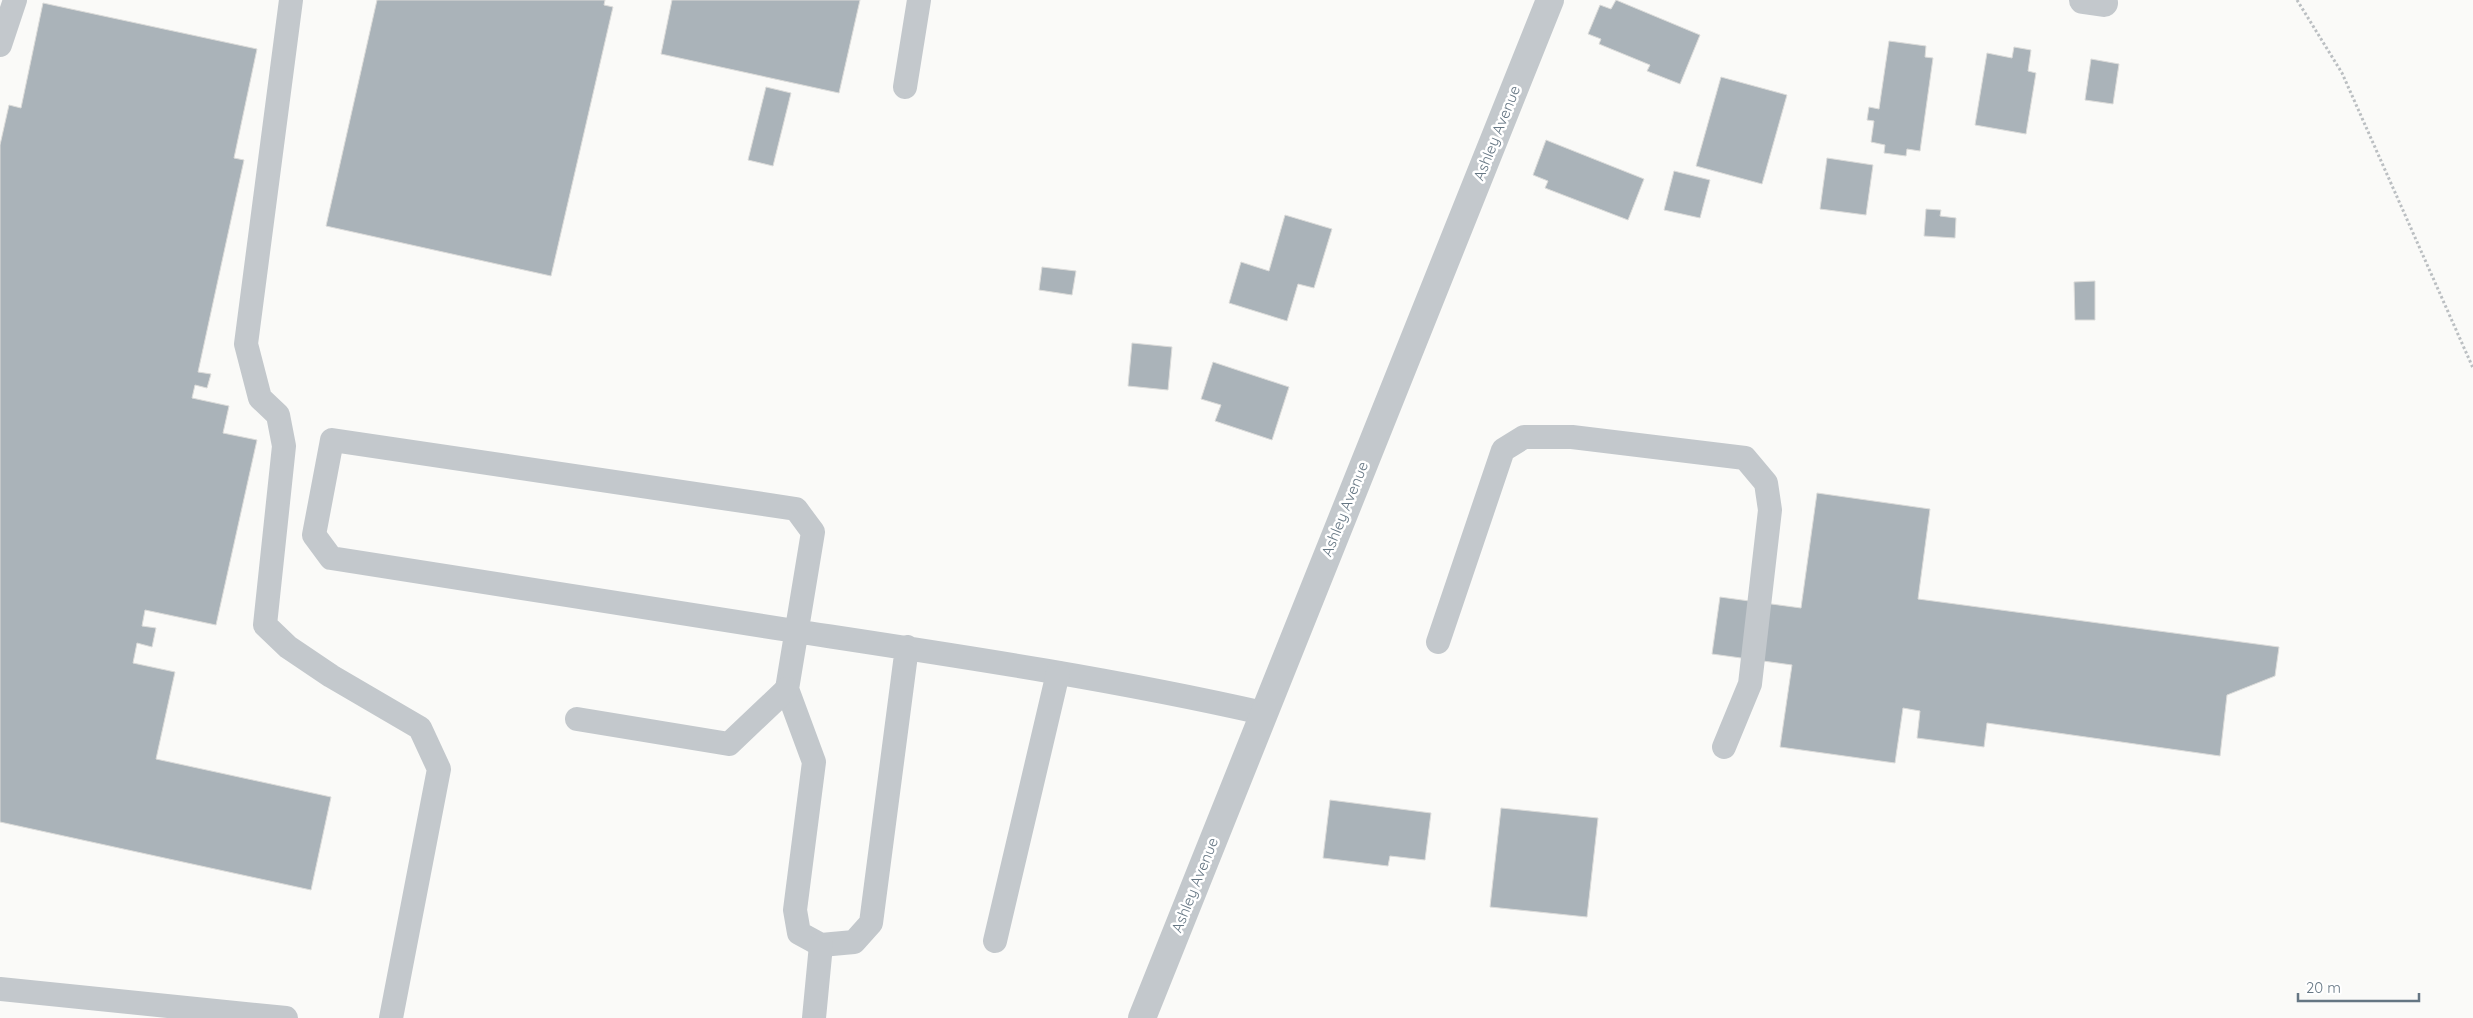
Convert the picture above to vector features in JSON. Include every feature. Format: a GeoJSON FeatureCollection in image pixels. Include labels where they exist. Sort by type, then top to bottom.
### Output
{"type":"FeatureCollection","features":[{"type":"Feature","properties":{"kind":"street","name":"Ashley Avenue"},"geometry":{"type":"LineString","coordinates":[[1142,1018],[1550,0]]}},
{"type":"Feature","properties":{"kind":"lane"},"geometry":{"type":"LineString","coordinates":[[0,45],[15,0]]}},
{"type":"Feature","properties":{"kind":"lane"},"geometry":{"type":"LineString","coordinates":[[291,0],[246,344],[260,398],[278,415],[284,446],[265,625],[288,647],[331,676],[420,728],[439,769],[391,1018]]}},
{"type":"Feature","properties":{"kind":"lane"},"geometry":{"type":"LineString","coordinates":[[905,88],[920,0]]}},
{"type":"Feature","properties":{"kind":"lane"},"geometry":{"type":"LineString","coordinates":[[1438,642],[1503,450],[1524,437],[1572,437],[1745,458],[1766,483],[1770,510],[1750,684],[1724,747]]}},
{"type":"Feature","properties":{"kind":"lane"},"geometry":{"type":"LineString","coordinates":[[907,647],[871,923],[854,942],[821,945],[799,933],[794,910],[814,762],[787,688],[797,631],[813,532],[796,509],[332,440],[314,536],[331,558],[797,631],[907,647],[1171,692],[1263,713]]}},
{"type":"Feature","properties":{"kind":"lane"},"geometry":{"type":"LineString","coordinates":[[995,941],[1058,673]]}},
{"type":"Feature","properties":{"kind":"lane"},"geometry":{"type":"LineString","coordinates":[[577,719],[729,744],[787,688]]}},
{"type":"Feature","properties":{"kind":"lane"},"geometry":{"type":"LineString","coordinates":[[814,1018],[821,945]]}},
{"type":"Feature","properties":{"kind":"lane"},"geometry":{"type":"LineString","coordinates":[[0,989],[286,1018]]}},
{"type":"Feature","properties":{"kind":"path"},"geometry":{"type":"LineString","coordinates":[[2297,0],[2342,73],[2473,368]]}},
{"type":"Feature","properties":{"kind":"building"},"geometry":{"type":"Polygon","coordinates":[[[377,0],[605,0],[604,5],[613,7],[551,276],[326,226],[377,0]]]}},
{"type":"Feature","properties":{"kind":"building"},"geometry":{"type":"Polygon","coordinates":[[[672,0],[860,0],[839,93],[661,54],[672,0]]]}},
{"type":"Feature","properties":{"kind":"building"},"geometry":{"type":"Polygon","coordinates":[[[1616,0],[1700,35],[1680,84],[1647,71],[1650,65],[1599,44],[1601,39],[1588,34],[1600,5],[1611,9],[1616,0]]]}},
{"type":"Feature","properties":{"kind":"building"},"geometry":{"type":"Polygon","coordinates":[[[43,3],[257,49],[234,158],[244,160],[198,372],[211,374],[207,388],[195,385],[192,398],[229,406],[223,433],[257,440],[216,625],[145,610],[142,626],[156,628],[152,647],[137,643],[133,663],[175,672],[156,759],[331,797],[311,890],[0,822],[0,145],[9,105],[21,108],[43,3]]]}},
{"type":"Feature","properties":{"kind":"building"},"geometry":{"type":"Polygon","coordinates":[[[1889,41],[1926,46],[1925,57],[1933,58],[1920,151],[1907,149],[1906,156],[1884,153],[1885,145],[1871,142],[1874,121],[1867,120],[1869,107],[1879,109],[1889,41]]]}},
{"type":"Feature","properties":{"kind":"building"},"geometry":{"type":"Polygon","coordinates":[[[2014,47],[2031,50],[2028,71],[2036,73],[2026,134],[1975,125],[1987,53],[2012,58],[2014,47]]]}},
{"type":"Feature","properties":{"kind":"building"},"geometry":{"type":"Polygon","coordinates":[[[2091,59],[2119,64],[2113,104],[2085,100],[2091,59]]]}},
{"type":"Feature","properties":{"kind":"building"},"geometry":{"type":"Polygon","coordinates":[[[1721,77],[1787,95],[1762,184],[1696,166],[1721,77]]]}},
{"type":"Feature","properties":{"kind":"building"},"geometry":{"type":"Polygon","coordinates":[[[766,87],[791,93],[773,166],[748,160],[766,87]]]}},
{"type":"Feature","properties":{"kind":"building"},"geometry":{"type":"Polygon","coordinates":[[[1546,140],[1644,179],[1628,220],[1545,188],[1548,181],[1533,175],[1546,140]]]}},
{"type":"Feature","properties":{"kind":"building"},"geometry":{"type":"Polygon","coordinates":[[[1827,158],[1873,165],[1866,215],[1820,209],[1827,158]]]}},
{"type":"Feature","properties":{"kind":"building"},"geometry":{"type":"Polygon","coordinates":[[[1674,171],[1710,180],[1700,218],[1664,210],[1674,171]]]}},
{"type":"Feature","properties":{"kind":"building"},"geometry":{"type":"Polygon","coordinates":[[[1926,209],[1941,210],[1940,216],[1956,218],[1955,238],[1924,236],[1926,209]]]}},
{"type":"Feature","properties":{"kind":"building"},"geometry":{"type":"Polygon","coordinates":[[[1285,215],[1332,229],[1314,288],[1298,284],[1287,321],[1229,303],[1241,262],[1269,271],[1285,215]]]}},
{"type":"Feature","properties":{"kind":"building"},"geometry":{"type":"Polygon","coordinates":[[[1042,267],[1076,271],[1072,295],[1039,290],[1042,267]]]}},
{"type":"Feature","properties":{"kind":"building"},"geometry":{"type":"Polygon","coordinates":[[[2095,281],[2095,320],[2075,320],[2074,282],[2095,281]]]}},
{"type":"Feature","properties":{"kind":"building"},"geometry":{"type":"Polygon","coordinates":[[[1132,343],[1172,347],[1168,390],[1128,386],[1132,343]]]}},
{"type":"Feature","properties":{"kind":"building"},"geometry":{"type":"Polygon","coordinates":[[[1213,362],[1289,387],[1272,440],[1215,421],[1221,405],[1201,399],[1213,362]]]}},
{"type":"Feature","properties":{"kind":"building"},"geometry":{"type":"Polygon","coordinates":[[[1817,493],[1930,509],[1918,599],[2279,647],[2275,676],[2227,695],[2220,756],[1987,723],[1984,747],[1917,738],[1920,711],[1903,708],[1895,763],[1780,747],[1792,665],[1712,654],[1720,597],[1801,608],[1817,493]]]}},
{"type":"Feature","properties":{"kind":"building"},"geometry":{"type":"Polygon","coordinates":[[[1330,800],[1431,813],[1425,860],[1390,856],[1388,866],[1323,858],[1330,800]]]}},
{"type":"Feature","properties":{"kind":"building"},"geometry":{"type":"Polygon","coordinates":[[[1501,808],[1598,818],[1587,917],[1490,907],[1501,808]]]}}]}
